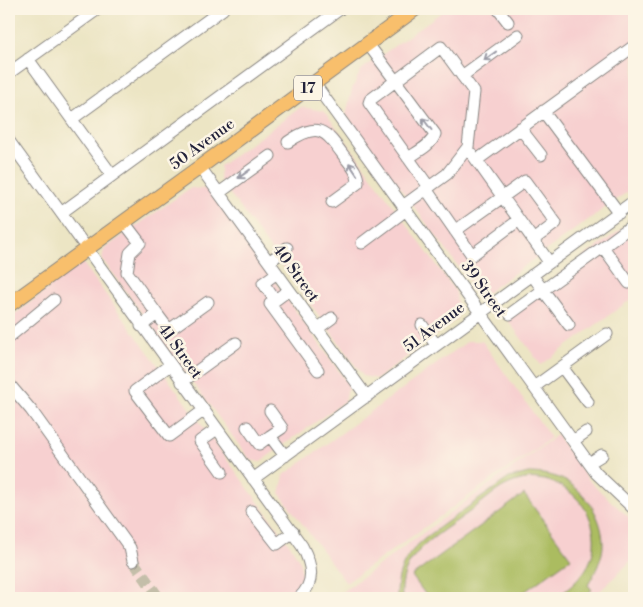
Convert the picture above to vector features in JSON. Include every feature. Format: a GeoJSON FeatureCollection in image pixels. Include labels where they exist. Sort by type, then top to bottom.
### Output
{"type":"FeatureCollection","features":[{"type":"Feature","properties":{"kind":"main road","name":"50 Avenue"},"geometry":{"type":"LineString","coordinates":[[9,305],[415,9]]}},
{"type":"Feature","properties":{"kind":"street"},"geometry":{"type":"LineString","coordinates":[[72,119],[223,9]]}},
{"type":"Feature","properties":{"kind":"street","name":"50 Avenue"},"geometry":{"type":"LineString","coordinates":[[61,212],[340,9]]}},
{"type":"Feature","properties":{"kind":"street"},"geometry":{"type":"LineString","coordinates":[[498,9],[508,22]]}},
{"type":"Feature","properties":{"kind":"street"},"geometry":{"type":"LineString","coordinates":[[9,73],[92,11]]}},
{"type":"Feature","properties":{"kind":"street"},"geometry":{"type":"LineString","coordinates":[[462,76],[518,35]]}},
{"type":"Feature","properties":{"kind":"street"},"geometry":{"type":"LineString","coordinates":[[368,44],[435,134],[431,142],[408,158]]}},
{"type":"Feature","properties":{"kind":"street"},"geometry":{"type":"LineString","coordinates":[[477,160],[634,46]]}},
{"type":"Feature","properties":{"kind":"street"},"geometry":{"type":"LineString","coordinates":[[362,243],[427,188],[447,174],[468,148],[474,92],[441,47],[370,100],[369,103],[408,158],[427,188],[455,231],[472,255],[519,220]]}},
{"type":"Feature","properties":{"kind":"street"},"geometry":{"type":"LineString","coordinates":[[28,59],[112,175]]}},
{"type":"Feature","properties":{"kind":"street","name":"39 Street"},"geometry":{"type":"LineString","coordinates":[[314,83],[596,473],[634,509]]}},
{"type":"Feature","properties":{"kind":"street"},"geometry":{"type":"LineString","coordinates":[[544,111],[618,212]]}},
{"type":"Feature","properties":{"kind":"street"},"geometry":{"type":"LineString","coordinates":[[520,128],[540,155]]}},
{"type":"Feature","properties":{"kind":"street"},"geometry":{"type":"LineString","coordinates":[[288,142],[306,131],[316,130],[327,134],[358,174],[358,183],[332,202]]}},
{"type":"Feature","properties":{"kind":"street","name":"41 Street"},"geometry":{"type":"LineString","coordinates":[[9,141],[141,326],[293,532],[307,556],[311,568],[308,586],[299,598]]}},
{"type":"Feature","properties":{"kind":"street"},"geometry":{"type":"LineString","coordinates":[[468,148],[549,262]]}},
{"type":"Feature","properties":{"kind":"street"},"geometry":{"type":"LineString","coordinates":[[218,193],[270,156]]}},
{"type":"Feature","properties":{"kind":"street","name":"40 Street"},"geometry":{"type":"LineString","coordinates":[[200,167],[367,397]]}},
{"type":"Feature","properties":{"kind":"street"},"geometry":{"type":"LineString","coordinates":[[455,231],[525,181],[556,223],[534,240]]}},
{"type":"Feature","properties":{"kind":"street","name":"51 Avenue"},"geometry":{"type":"LineString","coordinates":[[253,479],[634,201]]}},
{"type":"Feature","properties":{"kind":"street"},"geometry":{"type":"LineString","coordinates":[[124,222],[140,243],[130,253],[127,272],[169,330],[208,302]]}},
{"type":"Feature","properties":{"kind":"street"},"geometry":{"type":"LineString","coordinates":[[510,314],[634,224]]}},
{"type":"Feature","properties":{"kind":"street"},"geometry":{"type":"LineString","coordinates":[[603,247],[629,283]]}},
{"type":"Feature","properties":{"kind":"street"},"geometry":{"type":"LineString","coordinates":[[269,262],[287,248]]}},
{"type":"Feature","properties":{"kind":"street"},"geometry":{"type":"LineString","coordinates":[[275,300],[263,283],[277,273]]}},
{"type":"Feature","properties":{"kind":"street"},"geometry":{"type":"LineString","coordinates":[[532,275],[570,325]]}},
{"type":"Feature","properties":{"kind":"street"},"geometry":{"type":"LineString","coordinates":[[289,290],[270,304],[318,370]]}},
{"type":"Feature","properties":{"kind":"street"},"geometry":{"type":"LineString","coordinates":[[9,337],[54,300]]}},
{"type":"Feature","properties":{"kind":"street"},"geometry":{"type":"LineString","coordinates":[[141,326],[157,314]]}},
{"type":"Feature","properties":{"kind":"street"},"geometry":{"type":"LineString","coordinates":[[317,329],[332,318]]}},
{"type":"Feature","properties":{"kind":"street"},"geometry":{"type":"LineString","coordinates":[[422,325],[436,345]]}},
{"type":"Feature","properties":{"kind":"street"},"geometry":{"type":"LineString","coordinates":[[534,387],[607,334]]}},
{"type":"Feature","properties":{"kind":"street"},"geometry":{"type":"LineString","coordinates":[[182,382],[236,343]]}},
{"type":"Feature","properties":{"kind":"street"},"geometry":{"type":"LineString","coordinates":[[170,365],[135,391],[140,399],[168,436],[204,411]]}},
{"type":"Feature","properties":{"kind":"street"},"geometry":{"type":"LineString","coordinates":[[562,367],[588,402]]}},
{"type":"Feature","properties":{"kind":"street"},"geometry":{"type":"LineString","coordinates":[[9,384],[31,410],[130,548],[133,561]]}},
{"type":"Feature","properties":{"kind":"street"},"geometry":{"type":"LineString","coordinates":[[247,427],[259,444],[282,428],[270,411]]}},
{"type":"Feature","properties":{"kind":"street"},"geometry":{"type":"LineString","coordinates":[[217,429],[200,441],[222,472]]}},
{"type":"Feature","properties":{"kind":"street"},"geometry":{"type":"LineString","coordinates":[[573,441],[586,432]]}},
{"type":"Feature","properties":{"kind":"street"},"geometry":{"type":"LineString","coordinates":[[270,436],[286,456]]}},
{"type":"Feature","properties":{"kind":"street"},"geometry":{"type":"LineString","coordinates":[[589,463],[602,454]]}},
{"type":"Feature","properties":{"kind":"street"},"geometry":{"type":"LineString","coordinates":[[251,511],[276,544],[293,532]]}},
{"type":"Feature","properties":{"kind":"shaded area"},"geometry":{"type":"Polygon","coordinates":[[[446,9],[634,9],[634,187],[481,297],[346,115],[352,89],[361,70],[446,9]]]}},
{"type":"Feature","properties":{"kind":"shaded area"},"geometry":{"type":"Polygon","coordinates":[[[301,107],[324,111],[456,292],[458,318],[377,379],[363,376],[220,180],[220,166],[301,107]]]}},
{"type":"Feature","properties":{"kind":"shaded area"},"geometry":{"type":"Polygon","coordinates":[[[190,188],[208,189],[349,385],[345,401],[260,462],[250,460],[102,259],[104,249],[190,188]]]}},
{"type":"Feature","properties":{"kind":"shaded area"},"geometry":{"type":"Polygon","coordinates":[[[634,220],[634,297],[541,365],[504,315],[634,220]]]}},
{"type":"Feature","properties":{"kind":"shaded area"},"geometry":{"type":"Polygon","coordinates":[[[82,262],[300,561],[302,576],[295,589],[283,598],[9,598],[9,319],[82,262]]]}},
{"type":"Feature","properties":{"kind":"shaded area"},"geometry":{"type":"Polygon","coordinates":[[[468,341],[482,341],[551,438],[346,583],[280,494],[284,475],[468,341]]]}},
{"type":"Feature","properties":{"kind":"shaded area"},"geometry":{"type":"Polygon","coordinates":[[[557,435],[591,483],[634,522],[634,558],[593,598],[334,598],[557,435]]]}},
{"type":"Feature","properties":{"kind":"green space"},"geometry":{"type":"Polygon","coordinates":[[[528,473],[551,476],[568,482],[583,495],[595,512],[602,532],[603,547],[598,564],[588,585],[592,590],[581,598],[556,598],[576,581],[591,559],[594,545],[593,531],[590,518],[583,506],[564,488],[551,482],[538,479],[523,479],[501,488],[424,546],[409,563],[404,577],[402,598],[397,598],[398,583],[405,560],[420,543],[509,478],[528,473]]]}},
{"type":"Feature","properties":{"kind":"green space"},"geometry":{"type":"Polygon","coordinates":[[[524,494],[571,558],[516,598],[428,598],[412,576],[524,494]]]}},
{"type":"Feature","properties":{"kind":"tunnel"},"geometry":{"type":"LineString","coordinates":[[133,561],[159,598]]}}]}
